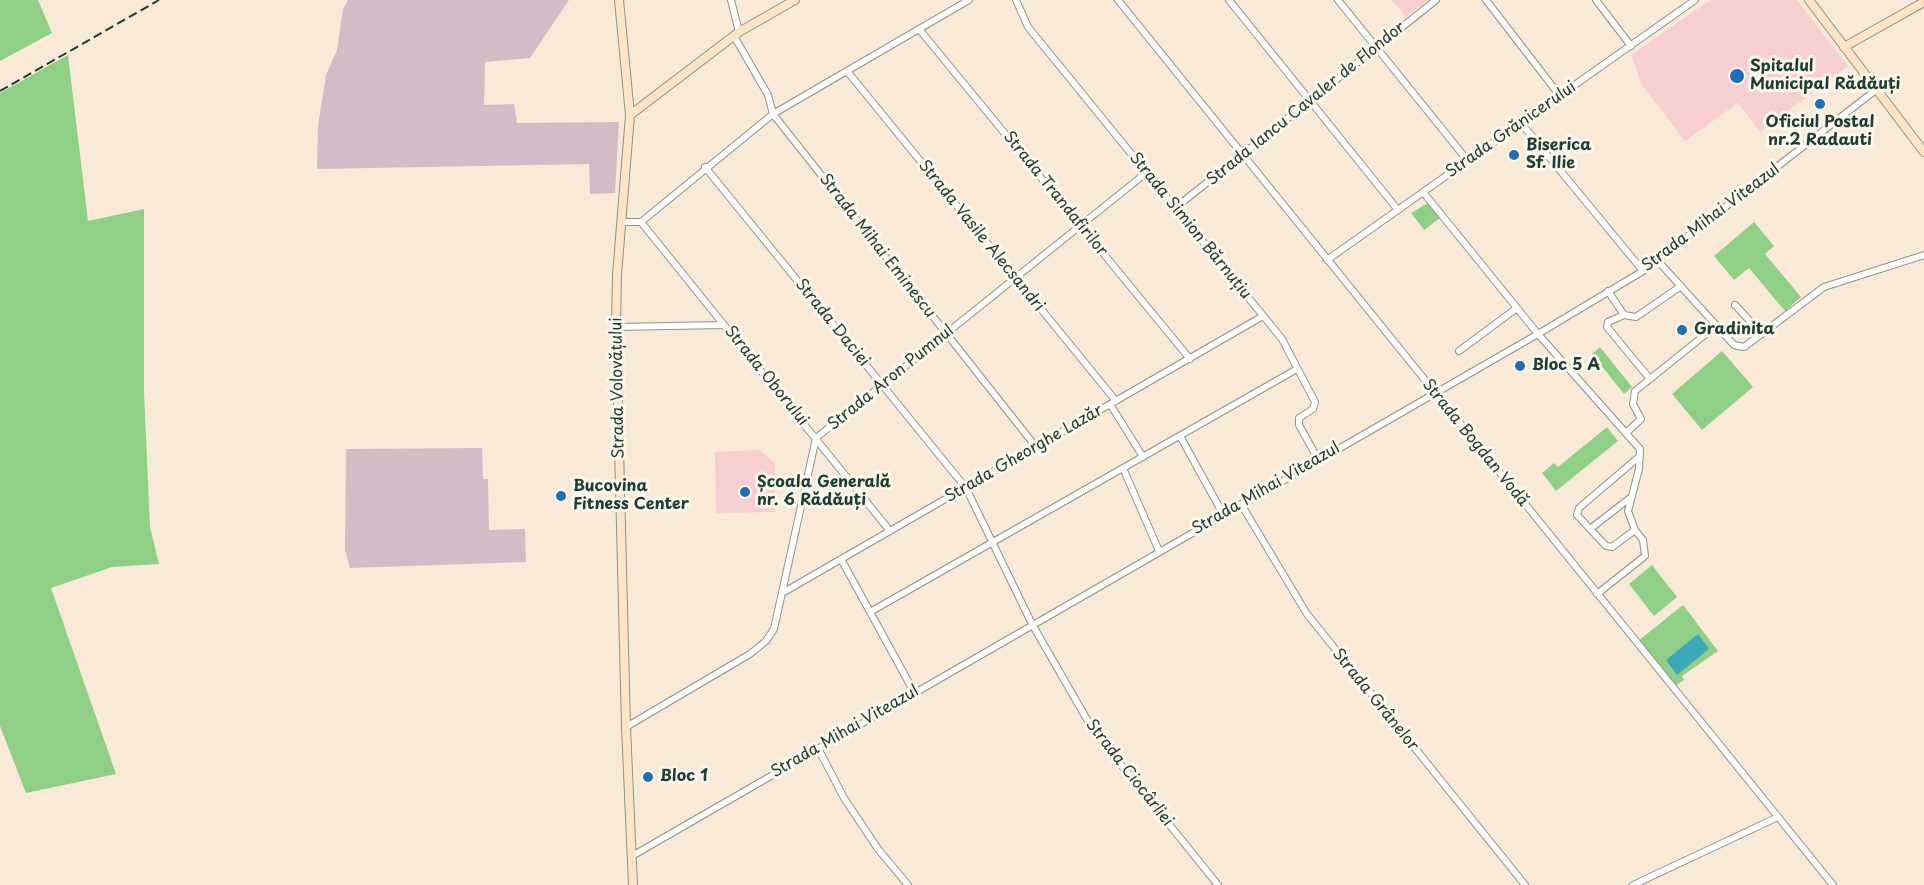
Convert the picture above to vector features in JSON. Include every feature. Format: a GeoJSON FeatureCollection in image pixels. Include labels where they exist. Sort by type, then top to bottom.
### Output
{"type":"FeatureCollection","features":[{"type":"Feature","properties":{"kind":"main road","name":"Strada Volovățului"},"geometry":{"type":"LineString","coordinates":[[619,0],[630,115],[621,222],[616,327],[626,727],[633,885]]}},
{"type":"Feature","properties":{"kind":"main road"},"geometry":{"type":"LineString","coordinates":[[630,115],[736,34],[795,0]]}},
{"type":"Feature","properties":{"kind":"main road"},"geometry":{"type":"LineString","coordinates":[[1809,0],[1924,152]]}},
{"type":"Feature","properties":{"kind":"main road"},"geometry":{"type":"LineString","coordinates":[[1844,47],[1924,2]]}},
{"type":"Feature","properties":{"kind":"street","name":"Strada Mihai Eminescu"},"geometry":{"type":"LineString","coordinates":[[732,0],[736,34],[768,95],[773,114],[1036,447]]}},
{"type":"Feature","properties":{"kind":"street"},"geometry":{"type":"LineString","coordinates":[[621,222],[641,222],[705,167],[773,114],[969,0]]}},
{"type":"Feature","properties":{"kind":"street","name":"Strada Simion Bărnuțiu"},"geometry":{"type":"LineString","coordinates":[[1016,0],[1029,27],[1282,339],[1315,402],[1312,409],[1299,418],[1299,425],[1318,459]]}},
{"type":"Feature","properties":{"kind":"street","name":"Strada Bogdan Vodă"},"geometry":{"type":"LineString","coordinates":[[1118,0],[1833,885]]}},
{"type":"Feature","properties":{"kind":"street"},"geometry":{"type":"LineString","coordinates":[[1229,0],[1398,210]]}},
{"type":"Feature","properties":{"kind":"street"},"geometry":{"type":"LineString","coordinates":[[1338,0],[1467,161]]}},
{"type":"Feature","properties":{"kind":"street","name":"Strada Iancu Cavaler de Flondor"},"geometry":{"type":"LineString","coordinates":[[1175,208],[1436,0]]}},
{"type":"Feature","properties":{"kind":"street"},"geometry":{"type":"LineString","coordinates":[[1486,0],[1560,96]]}},
{"type":"Feature","properties":{"kind":"street"},"geometry":{"type":"LineString","coordinates":[[1596,0],[1631,46]]}},
{"type":"Feature","properties":{"kind":"street","name":"Strada Grănicerului"},"geometry":{"type":"LineString","coordinates":[[1327,260],[1695,0]]}},
{"type":"Feature","properties":{"kind":"street","name":"Strada Trandafirilor"},"geometry":{"type":"LineString","coordinates":[[919,29],[1190,359]]}},
{"type":"Feature","properties":{"kind":"street","name":"Strada Vasile Alecsandri"},"geometry":{"type":"LineString","coordinates":[[847,71],[1113,403],[1143,457]]}},
{"type":"Feature","properties":{"kind":"street","name":"Strada Mihai Viteazul"},"geometry":{"type":"LineString","coordinates":[[632,856],[1433,392],[1538,334],[1642,271],[1658,261],[1877,89]]}},
{"type":"Feature","properties":{"kind":"street"},"geometry":{"type":"LineString","coordinates":[[1521,123],[1642,271]]}},
{"type":"Feature","properties":{"kind":"street","name":"Strada Daciei"},"geometry":{"type":"LineString","coordinates":[[705,167],[966,488],[992,543]]}},
{"type":"Feature","properties":{"kind":"street","name":"Strada Aron Pumnul"},"geometry":{"type":"LineString","coordinates":[[626,727],[750,654],[766,641],[774,629],[784,592],[816,438],[1146,172]]}},
{"type":"Feature","properties":{"kind":"street"},"geometry":{"type":"LineString","coordinates":[[1423,192],[1538,334],[1640,449],[1641,456],[1628,511],[1635,530],[1642,540],[1645,556],[1597,594]]}},
{"type":"Feature","properties":{"kind":"street","name":"Strada Oborului"},"geometry":{"type":"LineString","coordinates":[[641,222],[890,531]]}},
{"type":"Feature","properties":{"kind":"street"},"geometry":{"type":"LineString","coordinates":[[1658,261],[1716,326],[1734,345],[1739,347],[1749,345],[1824,287],[1924,255]]}},
{"type":"Feature","properties":{"kind":"street"},"geometry":{"type":"LineString","coordinates":[[1650,379],[1606,327],[1608,321],[1624,315],[1636,317],[1681,286]]}},
{"type":"Feature","properties":{"kind":"street"},"geometry":{"type":"LineString","coordinates":[[1608,291],[1624,315]]}},
{"type":"Feature","properties":{"kind":"street"},"geometry":{"type":"LineString","coordinates":[[1735,305],[1762,334]]}},
{"type":"Feature","properties":{"kind":"street"},"geometry":{"type":"LineString","coordinates":[[1459,351],[1517,308]]}},
{"type":"Feature","properties":{"kind":"street","name":"Strada Gheorghe Lazăr"},"geometry":{"type":"LineString","coordinates":[[784,592],[1263,316]]}},
{"type":"Feature","properties":{"kind":"street"},"geometry":{"type":"LineString","coordinates":[[616,327],[724,325]]}},
{"type":"Feature","properties":{"kind":"street"},"geometry":{"type":"LineString","coordinates":[[1626,433],[1641,419],[1633,404],[1635,391],[1716,326]]}},
{"type":"Feature","properties":{"kind":"street"},"geometry":{"type":"LineString","coordinates":[[870,612],[1298,369]]}},
{"type":"Feature","properties":{"kind":"street"},"geometry":{"type":"LineString","coordinates":[[1180,436],[1223,514]]}},
{"type":"Feature","properties":{"kind":"street"},"geometry":{"type":"LineString","coordinates":[[1635,530],[1609,547],[1602,545],[1578,517],[1579,508],[1641,456]]}},
{"type":"Feature","properties":{"kind":"street"},"geometry":{"type":"LineString","coordinates":[[1123,468],[1159,551]]}},
{"type":"Feature","properties":{"kind":"street"},"geometry":{"type":"LineString","coordinates":[[1590,529],[1630,498]]}},
{"type":"Feature","properties":{"kind":"street","name":"Strada Grânelor"},"geometry":{"type":"LineString","coordinates":[[1241,504],[1307,614],[1525,885]]}},
{"type":"Feature","properties":{"kind":"street","name":"Strada Ciocârliei"},"geometry":{"type":"LineString","coordinates":[[992,543],[1032,624],[1093,730],[1218,885]]}},
{"type":"Feature","properties":{"kind":"street"},"geometry":{"type":"LineString","coordinates":[[841,559],[914,692]]}},
{"type":"Feature","properties":{"kind":"street"},"geometry":{"type":"LineString","coordinates":[[818,748],[844,798],[878,849],[908,885]]}},
{"type":"Feature","properties":{"kind":"street"},"geometry":{"type":"LineString","coordinates":[[1633,885],[1778,817]]}},
{"type":"Feature","properties":{"kind":"shaded area"},"geometry":{"type":"Polygon","coordinates":[[[348,0],[569,0],[530,58],[485,62],[484,105],[514,104],[517,123],[619,122],[615,193],[590,194],[589,164],[317,169],[318,126],[326,75],[337,50],[343,9],[348,0]]]}},
{"type":"Feature","properties":{"kind":"shaded area"},"geometry":{"type":"Polygon","coordinates":[[[1392,0],[1428,0],[1406,17],[1392,0]]]}},
{"type":"Feature","properties":{"kind":"shaded area","name":"Spitalul Municipal Rădăuți"},"geometry":{"type":"Polygon","coordinates":[[[1710,0],[1797,0],[1848,66],[1760,132],[1738,103],[1685,141],[1642,85],[1631,55],[1710,0]]]}},
{"type":"Feature","properties":{"kind":"shaded area"},"geometry":{"type":"Polygon","coordinates":[[[482,448],[483,479],[488,479],[489,530],[525,529],[526,562],[350,568],[345,550],[346,449],[482,448]]]}},
{"type":"Feature","properties":{"kind":"shaded area","name":"Școala Generală nr. 6 Rădăuți"},"geometry":{"type":"Polygon","coordinates":[[[759,450],[775,463],[775,512],[716,513],[715,452],[759,450]]]}},
{"type":"Feature","properties":{"kind":"green space"},"geometry":{"type":"Polygon","coordinates":[[[0,0],[38,0],[52,33],[0,61],[0,0]]]}},
{"type":"Feature","properties":{"kind":"green space"},"geometry":{"type":"Polygon","coordinates":[[[68,55],[88,221],[144,209],[144,392],[150,527],[159,564],[112,567],[51,588],[116,774],[26,793],[0,726],[0,93],[68,55]]]}},
{"type":"Feature","properties":{"kind":"green space"},"geometry":{"type":"Polygon","coordinates":[[[1426,204],[1430,205],[1440,218],[1424,230],[1411,213],[1426,204]]]}},
{"type":"Feature","properties":{"kind":"green space"},"geometry":{"type":"Polygon","coordinates":[[[1754,222],[1774,246],[1765,254],[1801,297],[1785,311],[1749,268],[1734,280],[1714,256],[1754,222]]]}},
{"type":"Feature","properties":{"kind":"green space"},"geometry":{"type":"Polygon","coordinates":[[[1600,347],[1632,387],[1624,394],[1592,354],[1600,347]]]}},
{"type":"Feature","properties":{"kind":"green space"},"geometry":{"type":"Polygon","coordinates":[[[1722,351],[1753,387],[1702,430],[1672,394],[1722,351]]]}},
{"type":"Feature","properties":{"kind":"green space"},"geometry":{"type":"Polygon","coordinates":[[[1607,427],[1618,441],[1556,491],[1542,473],[1554,463],[1558,467],[1607,427]]]}},
{"type":"Feature","properties":{"kind":"green space"},"geometry":{"type":"Polygon","coordinates":[[[1652,565],[1677,597],[1654,616],[1629,584],[1652,565]]]}},
{"type":"Feature","properties":{"kind":"green space"},"geometry":{"type":"Polygon","coordinates":[[[1683,605],[1718,651],[1682,676],[1684,680],[1675,686],[1638,641],[1683,605]]]}},
{"type":"Feature","properties":{"kind":"water"},"geometry":{"type":"Polygon","coordinates":[[[1698,634],[1709,649],[1677,675],[1666,660],[1698,634]]]}},
{"type":"Feature","properties":{"kind":"railway"},"geometry":{"type":"LineString","coordinates":[[0,91],[159,0]]}},
{"type":"Feature","properties":{"kind":"place","name":"Spitalul Municipal Rădăuți"},"geometry":{"type":"Point","coordinates":[1737,76]}},
{"type":"Feature","properties":{"kind":"place","name":"Oficiul Postal nr.2 Radauti"},"geometry":{"type":"Point","coordinates":[1820,104]}},
{"type":"Feature","properties":{"kind":"place","name":"Biserica Sf. Ilie"},"geometry":{"type":"Point","coordinates":[1514,155]}},
{"type":"Feature","properties":{"kind":"place","name":"Gradinita"},"geometry":{"type":"Point","coordinates":[1682,330]}},
{"type":"Feature","properties":{"kind":"place","name":"Bloc 5 A"},"geometry":{"type":"Point","coordinates":[1520,366]}},
{"type":"Feature","properties":{"kind":"place","name":"Școala Generală nr. 6 Rădăuți"},"geometry":{"type":"Point","coordinates":[745,492]}},
{"type":"Feature","properties":{"kind":"place","name":"Bucovina Fitness Center"},"geometry":{"type":"Point","coordinates":[561,496]}},
{"type":"Feature","properties":{"kind":"place","name":"Bloc 1"},"geometry":{"type":"Point","coordinates":[648,777]}}]}
